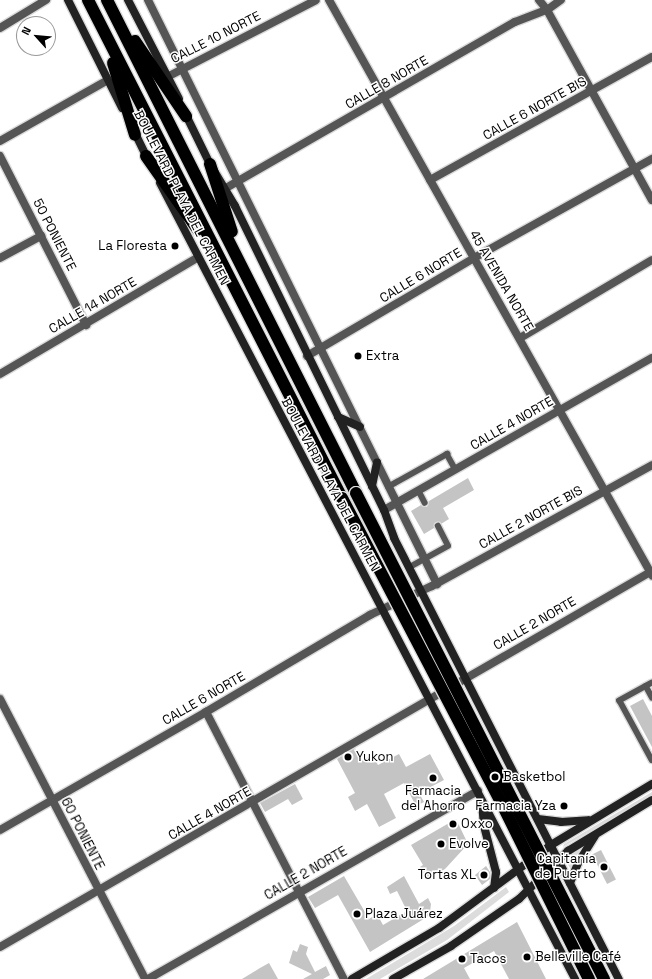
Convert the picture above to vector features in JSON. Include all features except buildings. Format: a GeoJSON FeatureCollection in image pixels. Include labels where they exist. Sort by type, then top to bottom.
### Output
{"type":"FeatureCollection","features":[{"type":"Feature","properties":{"kind":"highway"},"geometry":{"type":"LineString","coordinates":[[88,0],[223,267],[501,802],[589,979]]}},
{"type":"Feature","properties":{"kind":"highway"},"geometry":{"type":"LineString","coordinates":[[107,0],[604,979]]}},
{"type":"Feature","properties":{"kind":"highway"},"geometry":{"type":"LineString","coordinates":[[115,15],[186,116]]}},
{"type":"Feature","properties":{"kind":"highway"},"geometry":{"type":"LineString","coordinates":[[105,33],[135,135]]}},
{"type":"Feature","properties":{"kind":"highway"},"geometry":{"type":"LineString","coordinates":[[146,156],[223,267]]}},
{"type":"Feature","properties":{"kind":"highway"},"geometry":{"type":"LineString","coordinates":[[210,164],[243,268]]}},
{"type":"Feature","properties":{"kind":"main road","name":"BOULEVARD PLAYA DEL CARMEN"},"geometry":{"type":"LineString","coordinates":[[68,0],[197,258],[430,699],[575,979]]}},
{"type":"Feature","properties":{"kind":"main road"},"geometry":{"type":"LineString","coordinates":[[128,0],[169,76],[186,116],[210,164],[226,188],[307,356],[384,510],[394,538],[619,979]]}},
{"type":"Feature","properties":{"kind":"main road"},"geometry":{"type":"LineString","coordinates":[[338,417],[360,427]]}},
{"type":"Feature","properties":{"kind":"main road"},"geometry":{"type":"LineString","coordinates":[[372,486],[377,463]]}},
{"type":"Feature","properties":{"kind":"main road"},"geometry":{"type":"LineString","coordinates":[[352,979],[439,928],[494,888],[518,868],[652,784]]}},
{"type":"Feature","properties":{"kind":"main road"},"geometry":{"type":"LineString","coordinates":[[479,795],[484,826],[497,876],[494,888]]}},
{"type":"Feature","properties":{"kind":"main road"},"geometry":{"type":"LineString","coordinates":[[394,979],[456,943],[530,891],[568,851],[652,800]]}},
{"type":"Feature","properties":{"kind":"main road"},"geometry":{"type":"LineString","coordinates":[[538,819],[561,822],[594,819]]}},
{"type":"Feature","properties":{"kind":"main road"},"geometry":{"type":"LineString","coordinates":[[570,883],[578,863],[596,833]]}},
{"type":"Feature","properties":{"kind":"street"},"geometry":{"type":"LineString","coordinates":[[0,28],[46,0]]}},
{"type":"Feature","properties":{"kind":"street"},"geometry":{"type":"LineString","coordinates":[[148,0],[184,70],[319,348],[360,427],[396,504],[437,584]]}},
{"type":"Feature","properties":{"kind":"street","name":"CALLE 10 NORTE"},"geometry":{"type":"LineString","coordinates":[[169,76],[184,70],[316,0]]}},
{"type":"Feature","properties":{"kind":"street","name":"45 AVENIDA NORTE"},"geometry":{"type":"LineString","coordinates":[[330,0],[520,338],[604,491],[652,573]]}},
{"type":"Feature","properties":{"kind":"street"},"geometry":{"type":"LineString","coordinates":[[539,0],[547,10],[652,200]]}},
{"type":"Feature","properties":{"kind":"street","name":"CALLE 8 NORTE"},"geometry":{"type":"LineString","coordinates":[[226,188],[515,22],[547,10],[561,0]]}},
{"type":"Feature","properties":{"kind":"street","name":"CALLE 6 NORTE BIS"},"geometry":{"type":"LineString","coordinates":[[430,180],[652,57]]}},
{"type":"Feature","properties":{"kind":"street"},"geometry":{"type":"LineString","coordinates":[[0,141],[108,80]]}},
{"type":"Feature","properties":{"kind":"street","name":"50 PONIENTE"},"geometry":{"type":"LineString","coordinates":[[0,156],[86,325]]}},
{"type":"Feature","properties":{"kind":"street","name":"CALLE 6 NORTE"},"geometry":{"type":"LineString","coordinates":[[307,356],[474,258],[652,159]]}},
{"type":"Feature","properties":{"kind":"street"},"geometry":{"type":"LineString","coordinates":[[0,258],[41,236]]}},
{"type":"Feature","properties":{"kind":"street","name":"CALLE 14 NORTE"},"geometry":{"type":"LineString","coordinates":[[0,374],[86,325],[197,258]]}},
{"type":"Feature","properties":{"kind":"street"},"geometry":{"type":"LineString","coordinates":[[520,338],[652,260]]}},
{"type":"Feature","properties":{"kind":"street","name":"CALLE 4 NORTE"},"geometry":{"type":"LineString","coordinates":[[384,510],[652,358]]}},
{"type":"Feature","properties":{"kind":"street","name":"CALLE 2 NORTE BIS"},"geometry":{"type":"LineString","coordinates":[[422,591],[652,465]]}},
{"type":"Feature","properties":{"kind":"street","name":"CALLE 2 NORTE"},"geometry":{"type":"LineString","coordinates":[[430,699],[652,573]]}},
{"type":"Feature","properties":{"kind":"street","name":"CALLE 6 NORTE"},"geometry":{"type":"LineString","coordinates":[[0,830],[206,712],[382,608],[422,591]]}},
{"type":"Feature","properties":{"kind":"street","name":"60 PONIENTE"},"geometry":{"type":"LineString","coordinates":[[0,699],[2,708],[146,979]]}},
{"type":"Feature","properties":{"kind":"street","name":"CALLE 4 NORTE"},"geometry":{"type":"LineString","coordinates":[[0,947],[253,803],[430,699]]}},
{"type":"Feature","properties":{"kind":"street"},"geometry":{"type":"LineString","coordinates":[[206,712],[298,893],[344,979]]}},
{"type":"Feature","properties":{"kind":"street","name":"CALLE 2 NORTE"},"geometry":{"type":"LineString","coordinates":[[146,979],[298,893],[479,795]]}},
{"type":"Feature","properties":{"kind":"lane"},"geometry":{"type":"LineString","coordinates":[[388,487],[447,454],[456,470]]}},
{"type":"Feature","properties":{"kind":"lane"},"geometry":{"type":"LineString","coordinates":[[419,491],[425,503]]}},
{"type":"Feature","properties":{"kind":"lane"},"geometry":{"type":"LineString","coordinates":[[410,567],[448,546],[438,526]]}},
{"type":"Feature","properties":{"kind":"lane"},"geometry":{"type":"LineString","coordinates":[[652,683],[620,701],[652,760]]}},
{"type":"Feature","properties":{"kind":"lane"},"geometry":{"type":"LineString","coordinates":[[646,686],[652,697]]}},
{"type":"Feature","properties":{"kind":"shaded area"},"geometry":{"type":"Polygon","coordinates":[[[652,792],[652,796],[563,847],[564,844],[652,792]]]}},
{"type":"Feature","properties":{"kind":"shaded area"},"geometry":{"type":"Polygon","coordinates":[[[580,849],[575,861],[571,870],[565,859],[580,849]]]}},
{"type":"Feature","properties":{"kind":"shaded area"},"geometry":{"type":"Polygon","coordinates":[[[506,887],[509,892],[447,940],[380,979],[366,979],[454,926],[506,887]]]}},
{"type":"Feature","properties":{"kind":"place","name":"La Floresta"},"geometry":{"type":"Point","coordinates":[175,246]}},
{"type":"Feature","properties":{"kind":"place","name":"Extra"},"geometry":{"type":"Point","coordinates":[358,356]}},
{"type":"Feature","properties":{"kind":"place","name":"Yukon"},"geometry":{"type":"Point","coordinates":[348,757]}},
{"type":"Feature","properties":{"kind":"place","name":"Basketbol"},"geometry":{"type":"Point","coordinates":[495,777]}},
{"type":"Feature","properties":{"kind":"place","name":"Farmacia del Ahorro"},"geometry":{"type":"Point","coordinates":[433,778]}},
{"type":"Feature","properties":{"kind":"place","name":"Farmacia Yza"},"geometry":{"type":"Point","coordinates":[564,806]}},
{"type":"Feature","properties":{"kind":"place","name":"Oxxo"},"geometry":{"type":"Point","coordinates":[453,824]}},
{"type":"Feature","properties":{"kind":"place","name":"Evolve"},"geometry":{"type":"Point","coordinates":[441,844]}},
{"type":"Feature","properties":{"kind":"place","name":"Capitanía de Puerto"},"geometry":{"type":"Point","coordinates":[604,867]}},
{"type":"Feature","properties":{"kind":"place","name":"Tortas XL"},"geometry":{"type":"Point","coordinates":[484,875]}},
{"type":"Feature","properties":{"kind":"place","name":"Plaza Juárez"},"geometry":{"type":"Point","coordinates":[357,914]}},
{"type":"Feature","properties":{"kind":"place","name":"Belleville Café"},"geometry":{"type":"Point","coordinates":[527,957]}},
{"type":"Feature","properties":{"kind":"place","name":"Tacos"},"geometry":{"type":"Point","coordinates":[462,959]}}]}
